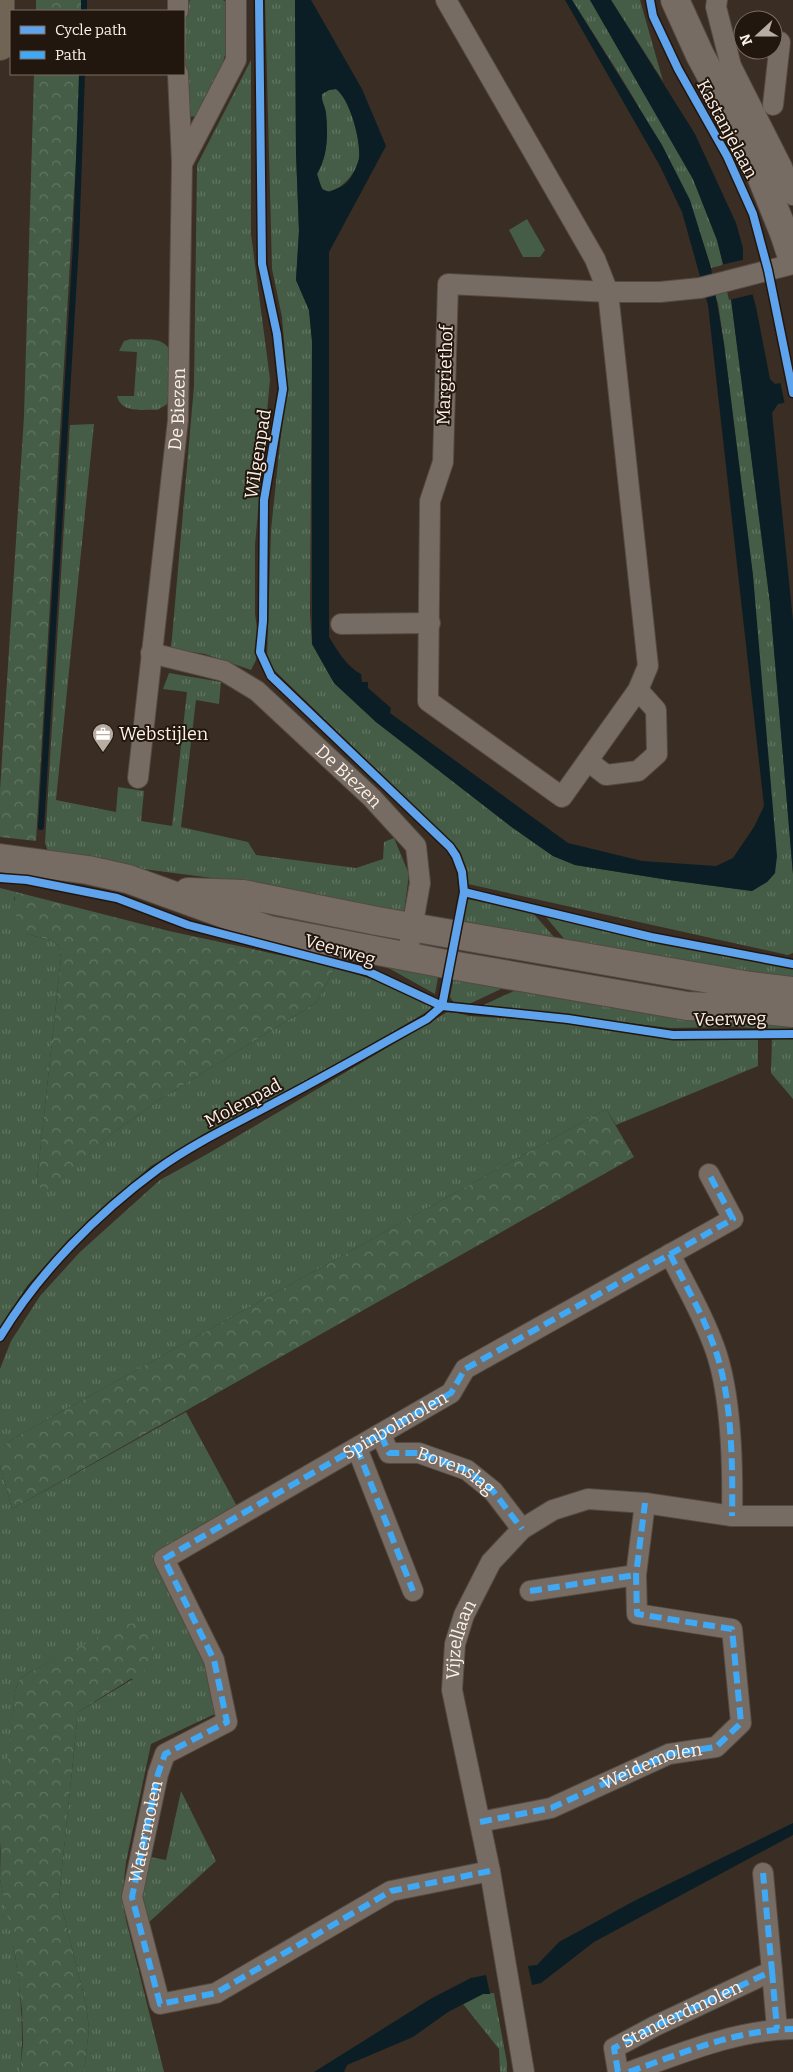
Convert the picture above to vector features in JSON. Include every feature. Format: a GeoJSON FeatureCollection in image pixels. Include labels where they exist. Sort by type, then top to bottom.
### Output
{"type":"FeatureCollection","features":[{"type":"Feature","properties":{"kind":"highway"},"geometry":{"type":"LineString","coordinates":[[0,0],[0,46]]}},
{"type":"Feature","properties":{"kind":"street","name":"De Biezen"},"geometry":{"type":"LineString","coordinates":[[182,163],[236,60],[236,0]]}},
{"type":"Feature","properties":{"kind":"street","name":"Margriethof"},"geometry":{"type":"LineString","coordinates":[[446,0],[595,259],[608,292],[648,666],[638,690],[562,797],[428,701],[430,501],[443,462],[448,284],[608,292],[660,292],[700,288],[793,262]]}},
{"type":"Feature","properties":{"kind":"street","name":"Kastanjelaan"},"geometry":{"type":"LineString","coordinates":[[676,0],[700,55],[749,146],[784,233],[793,262]]}},
{"type":"Feature","properties":{"kind":"street","name":"Kastanjelaan"},"geometry":{"type":"LineString","coordinates":[[717,0],[716,7],[733,38]]}},
{"type":"Feature","properties":{"kind":"street","name":"Kastanjelaan"},"geometry":{"type":"LineString","coordinates":[[700,55],[733,40]]}},
{"type":"Feature","properties":{"kind":"street","name":"Kastanjelaan"},"geometry":{"type":"LineString","coordinates":[[733,49],[731,66],[782,167],[793,195]]}},
{"type":"Feature","properties":{"kind":"street"},"geometry":{"type":"LineString","coordinates":[[773,105],[778,60]]}},
{"type":"Feature","properties":{"kind":"street","name":"De Biezen"},"geometry":{"type":"LineString","coordinates":[[138,778],[178,420],[182,163],[178,75]]}},
{"type":"Feature","properties":{"kind":"street"},"geometry":{"type":"LineString","coordinates":[[340,624],[430,623]]}},
{"type":"Feature","properties":{"kind":"street","name":"De Biezen"},"geometry":{"type":"LineString","coordinates":[[151,653],[224,671],[257,691],[372,798],[416,846],[420,883],[407,957]]}},
{"type":"Feature","properties":{"kind":"street"},"geometry":{"type":"LineString","coordinates":[[588,762],[606,775],[638,771],[657,754],[656,710],[638,690]]}},
{"type":"Feature","properties":{"kind":"street","name":"Veerweg"},"geometry":{"type":"LineString","coordinates":[[0,858],[88,870],[128,879],[269,930],[407,957],[687,1006],[793,1013]]}},
{"type":"Feature","properties":{"kind":"street","name":"Veerweg"},"geometry":{"type":"LineString","coordinates":[[162,891],[243,894],[750,986],[793,991]]}},
{"type":"Feature","properties":{"kind":"street","name":"Spinbolmolen"},"geometry":{"type":"LineString","coordinates":[[164,1559],[451,1393],[465,1369],[733,1219],[710,1174]]}},
{"type":"Feature","properties":{"kind":"street"},"geometry":{"type":"LineString","coordinates":[[670,1254],[713,1342],[724,1381],[733,1470],[732,1516]]}},
{"type":"Feature","properties":{"kind":"street","name":"Bovenslag"},"geometry":{"type":"LineString","coordinates":[[381,1435],[389,1453],[419,1453],[467,1470],[493,1491],[522,1529]]}},
{"type":"Feature","properties":{"kind":"street"},"geometry":{"type":"LineString","coordinates":[[357,1448],[413,1592]]}},
{"type":"Feature","properties":{"kind":"street","name":"Vijzellaan"},"geometry":{"type":"LineString","coordinates":[[524,2072],[512,1991],[490,1871],[452,1690],[455,1644],[464,1615],[491,1562],[522,1529],[553,1510],[588,1499],[645,1503],[732,1516],[793,1516]]}},
{"type":"Feature","properties":{"kind":"street","name":"Weidemolen"},"geometry":{"type":"LineString","coordinates":[[480,1822],[551,1808],[669,1754],[716,1746],[741,1724],[732,1629],[637,1614],[636,1575],[645,1503]]}},
{"type":"Feature","properties":{"kind":"street","name":"Watermolen"},"geometry":{"type":"LineString","coordinates":[[164,1559],[214,1660],[228,1722],[165,1754],[158,1774],[132,1897],[160,2004],[216,1993],[391,1891],[490,1871]]}},
{"type":"Feature","properties":{"kind":"street"},"geometry":{"type":"LineString","coordinates":[[530,1590],[636,1575]]}},
{"type":"Feature","properties":{"kind":"street","name":"Standerdmolen"},"geometry":{"type":"LineString","coordinates":[[629,2072],[722,2040],[785,2029],[772,1971],[763,1874]]}},
{"type":"Feature","properties":{"kind":"street","name":"Standerdmolen"},"geometry":{"type":"LineString","coordinates":[[618,2072],[614,2048],[655,2026],[772,1971]]}},
{"type":"Feature","properties":{"kind":"green space"},"geometry":{"type":"Polygon","coordinates":[[[36,0],[85,0],[84,10],[36,10],[36,0]]]}},
{"type":"Feature","properties":{"kind":"green space"},"geometry":{"type":"Polygon","coordinates":[[[190,0],[223,0],[226,2],[228,44],[222,66],[197,116],[188,117],[185,39],[185,11],[190,0]]]}},
{"type":"Feature","properties":{"kind":"green space"},"geometry":{"type":"Polygon","coordinates":[[[265,0],[295,0],[296,153],[299,231],[296,280],[309,310],[312,341],[310,614],[312,644],[334,683],[376,722],[513,828],[553,856],[575,865],[752,891],[767,882],[775,873],[753,576],[724,344],[718,303],[714,295],[730,291],[770,603],[793,874],[793,953],[788,955],[468,884],[468,876],[460,851],[273,669],[267,659],[271,530],[287,377],[282,317],[272,269],[265,0]]]}},
{"type":"Feature","properties":{"kind":"green space"},"geometry":{"type":"Polygon","coordinates":[[[572,0],[590,0],[693,179],[717,240],[723,265],[711,268],[685,197],[652,129],[572,0]]]}},
{"type":"Feature","properties":{"kind":"green space"},"geometry":{"type":"Polygon","coordinates":[[[611,0],[640,0],[663,81],[611,0]]]}},
{"type":"Feature","properties":{"kind":"green space"},"geometry":{"type":"Polygon","coordinates":[[[251,60],[251,234],[270,379],[255,545],[255,614],[259,643],[256,660],[251,670],[205,654],[171,649],[194,386],[197,165],[251,60]]]}},
{"type":"Feature","properties":{"kind":"green space"},"geometry":{"type":"Polygon","coordinates":[[[34,75],[81,75],[36,841],[0,837],[0,790],[24,416],[34,75]]]}},
{"type":"Feature","properties":{"kind":"green space"},"geometry":{"type":"Polygon","coordinates":[[[336,89],[346,102],[354,121],[359,142],[359,159],[355,170],[345,183],[334,190],[324,191],[319,183],[317,174],[323,160],[327,137],[326,113],[322,94],[336,89]]]}},
{"type":"Feature","properties":{"kind":"green space"},"geometry":{"type":"Polygon","coordinates":[[[527,219],[545,250],[540,257],[523,257],[509,230],[527,219]]]}},
{"type":"Feature","properties":{"kind":"green space"},"geometry":{"type":"Polygon","coordinates":[[[131,339],[160,341],[171,353],[169,400],[166,405],[157,410],[128,408],[123,406],[117,396],[134,396],[137,352],[119,351],[124,341],[131,339]]]}},
{"type":"Feature","properties":{"kind":"green space"},"geometry":{"type":"Polygon","coordinates":[[[94,424],[56,800],[116,812],[118,787],[144,791],[141,821],[172,826],[187,692],[163,689],[169,673],[221,682],[219,704],[196,700],[181,827],[248,842],[256,855],[356,868],[383,859],[384,842],[394,838],[409,874],[404,912],[251,883],[50,857],[45,843],[70,425],[94,424]]]}},
{"type":"Feature","properties":{"kind":"green space"},"geometry":{"type":"Polygon","coordinates":[[[0,888],[16,892],[14,899],[26,934],[51,940],[59,946],[61,958],[37,1180],[43,1193],[113,1133],[159,1100],[317,1002],[335,967],[374,980],[435,1007],[347,1059],[151,1166],[68,1240],[27,1286],[0,1327],[0,888]]]}},
{"type":"Feature","properties":{"kind":"green space"},"geometry":{"type":"Polygon","coordinates":[[[16,892],[169,931],[335,967],[317,1002],[159,1100],[113,1133],[43,1194],[37,1180],[61,958],[59,946],[51,940],[26,934],[17,919],[15,909],[16,892]]]}},
{"type":"Feature","properties":{"kind":"green space"},"geometry":{"type":"Polygon","coordinates":[[[467,899],[533,913],[561,945],[462,925],[467,899]]]}},
{"type":"Feature","properties":{"kind":"green space"},"geometry":{"type":"Polygon","coordinates":[[[545,916],[793,968],[793,980],[571,947],[545,916]]]}},
{"type":"Feature","properties":{"kind":"green space"},"geometry":{"type":"Polygon","coordinates":[[[376,961],[440,966],[435,994],[376,961]]]}},
{"type":"Feature","properties":{"kind":"green space"},"geometry":{"type":"Polygon","coordinates":[[[455,972],[516,982],[465,1006],[454,1003],[450,997],[455,972]]]}},
{"type":"Feature","properties":{"kind":"green space"},"geometry":{"type":"Polygon","coordinates":[[[529,984],[793,1019],[793,1030],[733,1027],[670,1028],[532,1011],[477,1008],[529,984]]]}},
{"type":"Feature","properties":{"kind":"green space"},"geometry":{"type":"Polygon","coordinates":[[[449,1011],[470,1016],[550,1021],[667,1038],[758,1037],[758,1066],[616,1125],[606,1109],[14,1438],[0,1449],[0,1369],[11,1341],[40,1296],[80,1252],[160,1180],[449,1011]]]}},
{"type":"Feature","properties":{"kind":"green space"},"geometry":{"type":"Polygon","coordinates":[[[772,1037],[793,1038],[793,1099],[771,1073],[772,1037]]]}},
{"type":"Feature","properties":{"kind":"green space"},"geometry":{"type":"Polygon","coordinates":[[[606,1109],[634,1157],[12,1509],[0,1465],[0,1449],[14,1438],[606,1109]]]}},
{"type":"Feature","properties":{"kind":"green space"},"geometry":{"type":"Polygon","coordinates":[[[186,1412],[239,1510],[155,1554],[210,1669],[219,1712],[151,1744],[126,1862],[122,1897],[126,1920],[164,2072],[84,2072],[89,2029],[86,2003],[59,1897],[78,1712],[133,1679],[74,1650],[30,1672],[19,1680],[15,1692],[0,1852],[0,1465],[12,1509],[186,1412]]]}},
{"type":"Feature","properties":{"kind":"green space"},"geometry":{"type":"Polygon","coordinates":[[[141,1622],[154,1645],[153,1665],[78,1712],[59,1897],[86,2003],[89,2029],[84,2072],[20,2072],[23,2044],[22,2010],[15,1954],[0,1879],[1,1827],[15,1692],[19,1680],[30,1672],[122,1625],[141,1622]]]}},
{"type":"Feature","properties":{"kind":"green space"},"geometry":{"type":"Polygon","coordinates":[[[181,1791],[216,1861],[147,1924],[141,1891],[150,1857],[166,1860],[181,1791]]]}},
{"type":"Feature","properties":{"kind":"green space"},"geometry":{"type":"Polygon","coordinates":[[[0,1879],[18,1975],[22,2023],[20,2072],[0,2072],[0,1879]]]}},
{"type":"Feature","properties":{"kind":"green space"},"geometry":{"type":"Polygon","coordinates":[[[494,1993],[507,2072],[500,2072],[499,2049],[463,2004],[483,1994],[494,1993]]]}},
{"type":"Feature","properties":{"kind":"water"},"geometry":{"type":"Polygon","coordinates":[[[295,0],[311,0],[362,89],[386,146],[329,252],[329,637],[332,642],[347,663],[361,674],[362,682],[368,682],[368,688],[391,708],[390,713],[568,843],[642,861],[716,866],[733,858],[754,827],[764,806],[708,305],[682,212],[660,166],[565,0],[572,0],[662,145],[690,200],[711,268],[724,344],[753,576],[777,856],[775,873],[767,882],[752,891],[575,865],[553,856],[513,828],[376,722],[334,683],[312,644],[312,341],[309,310],[296,280],[299,231],[296,153],[295,0]],[[336,89],[322,94],[326,113],[327,137],[323,160],[317,174],[322,189],[329,192],[340,187],[351,178],[359,158],[354,121],[341,94],[336,89]]]}},
{"type":"Feature","properties":{"kind":"water"},"geometry":{"type":"Polygon","coordinates":[[[590,0],[611,0],[695,134],[736,223],[743,248],[743,260],[756,307],[770,379],[775,384],[793,381],[793,401],[778,404],[772,413],[793,621],[793,874],[770,603],[730,291],[717,240],[693,179],[590,0]]]}},
{"type":"Feature","properties":{"kind":"water"},"geometry":{"type":"Polygon","coordinates":[[[793,1823],[793,1835],[594,1942],[541,1983],[532,1985],[528,1966],[537,1965],[559,1942],[636,1900],[793,1823]]]}},
{"type":"Feature","properties":{"kind":"water"},"geometry":{"type":"Polygon","coordinates":[[[486,1975],[490,1994],[483,1994],[448,2012],[413,2037],[347,2065],[344,2072],[314,2072],[432,1998],[471,1978],[486,1975]]]}},
{"type":"Feature","properties":{"kind":"pier"},"geometry":{"type":"Polygon","coordinates":[[[746,259],[754,294],[729,300],[721,265],[746,259]]]}},
{"type":"Feature","properties":{"kind":"pier"},"geometry":{"type":"Polygon","coordinates":[[[793,379],[793,404],[785,405],[780,381],[793,379]]]}},
{"type":"Feature","properties":{"kind":"waterway"},"geometry":{"type":"LineString","coordinates":[[84,0],[84,10]]}},
{"type":"Feature","properties":{"kind":"waterway"},"geometry":{"type":"LineString","coordinates":[[41,827],[76,244],[82,75]]}},
{"type":"Feature","properties":{"kind":"marked path"},"geometry":{"type":"LineString","coordinates":[[490,1871],[391,1891],[216,1993],[160,2004],[132,1897],[158,1774],[165,1754],[227,1722],[214,1660],[164,1559],[451,1393],[465,1369],[733,1219],[709,1174]]}},
{"type":"Feature","properties":{"kind":"marked path"},"geometry":{"type":"LineString","coordinates":[[670,1254],[708,1330],[719,1360],[724,1381],[730,1427],[732,1516]]}},
{"type":"Feature","properties":{"kind":"marked path"},"geometry":{"type":"LineString","coordinates":[[381,1435],[389,1453],[419,1453],[467,1470],[493,1491],[522,1529]]}},
{"type":"Feature","properties":{"kind":"marked path"},"geometry":{"type":"LineString","coordinates":[[357,1448],[413,1591]]}},
{"type":"Feature","properties":{"kind":"marked path"},"geometry":{"type":"LineString","coordinates":[[480,1822],[551,1808],[669,1754],[716,1747],[741,1723],[732,1629],[637,1614],[636,1575],[645,1503]]}},
{"type":"Feature","properties":{"kind":"marked path"},"geometry":{"type":"LineString","coordinates":[[530,1591],[636,1575]]}},
{"type":"Feature","properties":{"kind":"marked path"},"geometry":{"type":"LineString","coordinates":[[618,2072],[614,2048],[655,2026],[772,1971],[763,1873]]}},
{"type":"Feature","properties":{"kind":"marked path"},"geometry":{"type":"LineString","coordinates":[[772,1971],[777,2029]]}},
{"type":"Feature","properties":{"kind":"marked path"},"geometry":{"type":"LineString","coordinates":[[629,2072],[689,2050],[730,2038],[751,2033],[793,2029]]}},
{"type":"Feature","properties":{"kind":"cycle path","name":"Wilgenpad"},"geometry":{"type":"LineString","coordinates":[[0,1337],[33,1290],[71,1245],[113,1205],[158,1169],[200,1142],[427,1019],[442,1006],[464,892],[462,872],[456,856],[450,847],[271,676],[260,652],[263,621],[264,500],[283,389],[277,334],[262,264],[259,0]]}},
{"type":"Feature","properties":{"kind":"cycle path"},"geometry":{"type":"LineString","coordinates":[[650,0],[653,16],[678,69],[727,156],[753,214],[768,270],[793,393]]}},
{"type":"Feature","properties":{"kind":"cycle path"},"geometry":{"type":"LineString","coordinates":[[0,878],[27,880],[117,898],[188,925],[369,972],[442,1006],[568,1019],[673,1035],[793,1034]]}},
{"type":"Feature","properties":{"kind":"cycle path"},"geometry":{"type":"LineString","coordinates":[[464,892],[651,937],[793,964]]}},
{"type":"Feature","properties":{"kind":"place","name":"Webstijlen"},"geometry":{"type":"Point","coordinates":[103,753]}}]}
